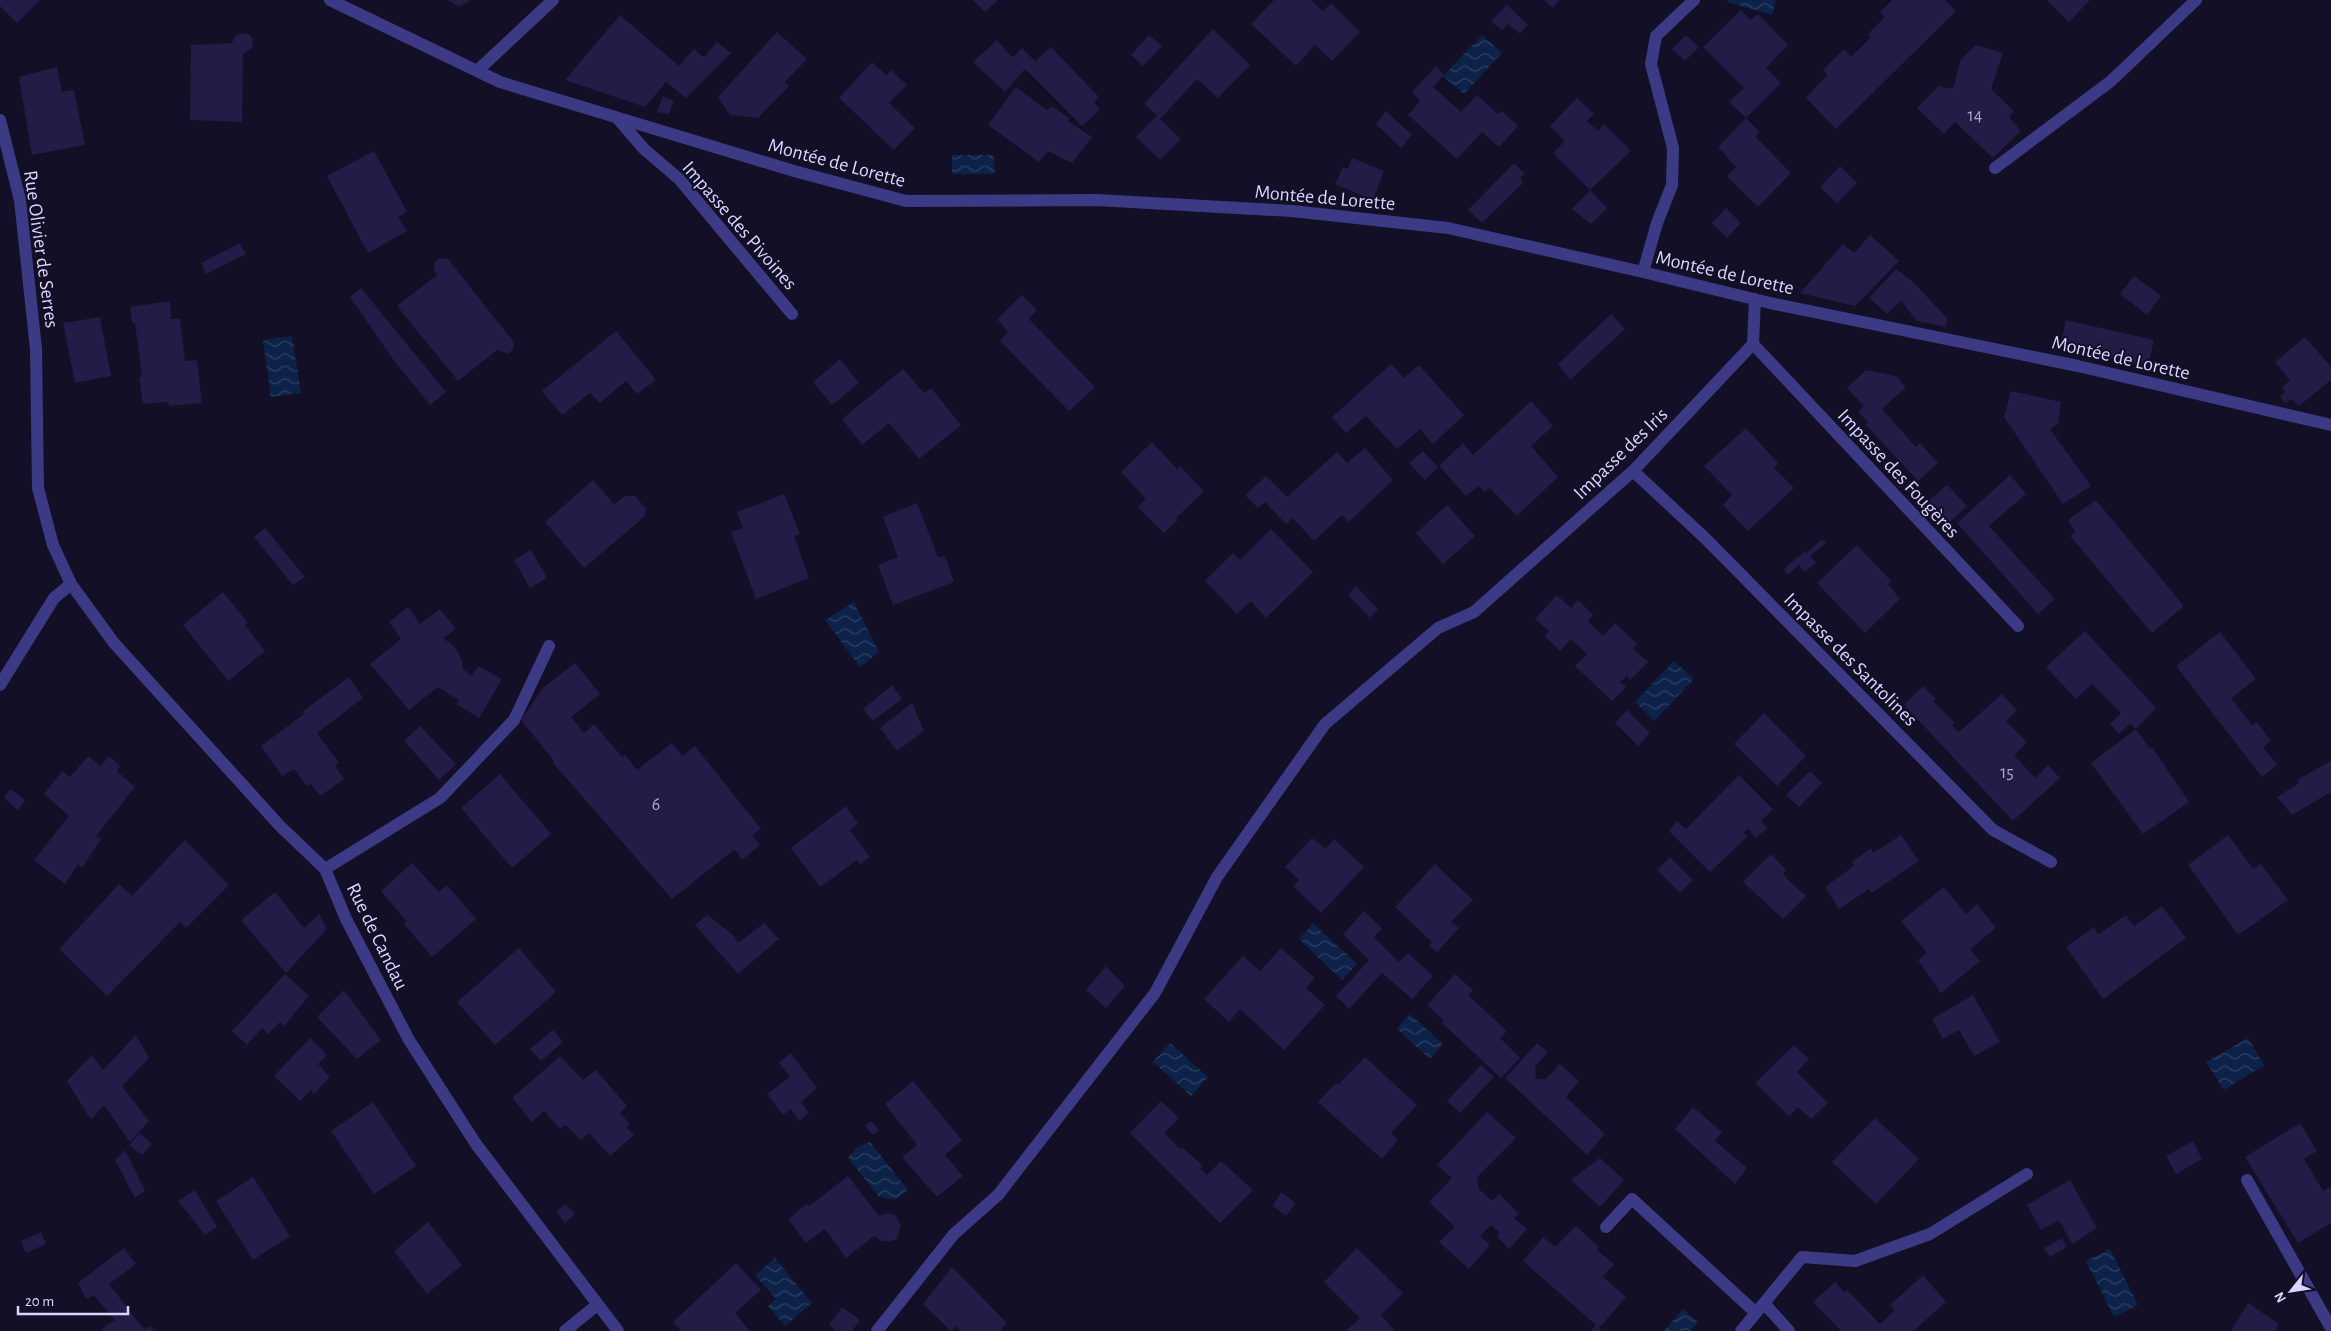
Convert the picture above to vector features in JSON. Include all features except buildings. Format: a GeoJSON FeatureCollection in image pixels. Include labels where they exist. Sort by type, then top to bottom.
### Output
{"type":"FeatureCollection","features":[{"type":"Feature","properties":{"kind":"street","name":"Montée de Lorette"},"geometry":{"type":"LineString","coordinates":[[330,0],[500,82],[794,171],[906,201],[1097,200],[1292,211],[1448,228],[1755,299],[2078,366],[2331,425]]}},
{"type":"Feature","properties":{"kind":"street"},"geometry":{"type":"LineString","coordinates":[[477,71],[553,0]]}},
{"type":"Feature","properties":{"kind":"street"},"geometry":{"type":"LineString","coordinates":[[1643,272],[1657,223],[1672,185],[1673,148],[1651,64],[1656,36],[1694,0]]}},
{"type":"Feature","properties":{"kind":"street"},"geometry":{"type":"LineString","coordinates":[[1995,168],[2111,81],[2196,0]]}},
{"type":"Feature","properties":{"kind":"street","name":"Impasse des Pivoines"},"geometry":{"type":"LineString","coordinates":[[618,119],[644,149],[680,179],[792,314]]}},
{"type":"Feature","properties":{"kind":"street","name":"Rue Olivier de Serres"},"geometry":{"type":"LineString","coordinates":[[0,120],[20,200],[36,349],[38,488],[53,545],[71,584]]}},
{"type":"Feature","properties":{"kind":"street"},"geometry":{"type":"LineString","coordinates":[[1753,344],[1755,299]]}},
{"type":"Feature","properties":{"kind":"street","name":"Impasse des Iris"},"geometry":{"type":"LineString","coordinates":[[877,1331],[954,1234],[998,1195],[1155,993],[1217,877],[1325,724],[1438,628],[1474,612],[1633,471],[1753,344]]}},
{"type":"Feature","properties":{"kind":"street","name":"Impasse des Fougères"},"geometry":{"type":"LineString","coordinates":[[1753,344],[2018,626]]}},
{"type":"Feature","properties":{"kind":"street","name":"Impasse des Santolines"},"geometry":{"type":"LineString","coordinates":[[1633,471],[1706,539],[1993,830],[2051,862]]}},
{"type":"Feature","properties":{"kind":"street"},"geometry":{"type":"LineString","coordinates":[[0,685],[54,598],[71,584]]}},
{"type":"Feature","properties":{"kind":"street","name":"Rue de Candau"},"geometry":{"type":"LineString","coordinates":[[71,584],[114,643],[280,826],[325,870],[346,919],[409,1040],[476,1144],[618,1331]]}},
{"type":"Feature","properties":{"kind":"street"},"geometry":{"type":"LineString","coordinates":[[325,870],[440,798],[514,720],[548,646]]}},
{"type":"Feature","properties":{"kind":"street"},"geometry":{"type":"LineString","coordinates":[[1741,1331],[1802,1257],[1855,1261],[1930,1234],[2027,1174]]}},
{"type":"Feature","properties":{"kind":"street"},"geometry":{"type":"LineString","coordinates":[[2247,1180],[2331,1328]]}},
{"type":"Feature","properties":{"kind":"street"},"geometry":{"type":"LineString","coordinates":[[1606,1228],[1632,1199],[1760,1308],[1790,1331]]}},
{"type":"Feature","properties":{"kind":"street"},"geometry":{"type":"LineString","coordinates":[[565,1331],[597,1305]]}},
{"type":"Feature","properties":{"kind":"water"},"geometry":{"type":"Polygon","coordinates":[[[1728,0],[1776,0],[1772,15],[1727,2],[1728,0]]]}},
{"type":"Feature","properties":{"kind":"water"},"geometry":{"type":"Polygon","coordinates":[[[1482,35],[1502,53],[1464,94],[1443,76],[1482,35]]]}},
{"type":"Feature","properties":{"kind":"water"},"geometry":{"type":"Polygon","coordinates":[[[952,155],[994,155],[995,174],[952,174],[952,155]]]}},
{"type":"Feature","properties":{"kind":"water"},"geometry":{"type":"Polygon","coordinates":[[[292,336],[301,393],[271,397],[263,340],[292,336]]]}},
{"type":"Feature","properties":{"kind":"water"},"geometry":{"type":"Polygon","coordinates":[[[854,602],[879,652],[860,667],[825,620],[854,602]]]}},
{"type":"Feature","properties":{"kind":"water"},"geometry":{"type":"Polygon","coordinates":[[[1674,661],[1694,679],[1654,721],[1635,702],[1674,661]]]}},
{"type":"Feature","properties":{"kind":"water"},"geometry":{"type":"Polygon","coordinates":[[[1313,923],[1357,964],[1342,980],[1299,939],[1313,923]]]}},
{"type":"Feature","properties":{"kind":"water"},"geometry":{"type":"Polygon","coordinates":[[[1410,1014],[1443,1044],[1430,1059],[1397,1029],[1410,1014]]]}},
{"type":"Feature","properties":{"kind":"water"},"geometry":{"type":"Polygon","coordinates":[[[2248,1038],[2264,1065],[2224,1090],[2206,1062],[2248,1038]]]}},
{"type":"Feature","properties":{"kind":"water"},"geometry":{"type":"Polygon","coordinates":[[[1170,1043],[1208,1077],[1191,1096],[1153,1062],[1170,1043]]]}},
{"type":"Feature","properties":{"kind":"water"},"geometry":{"type":"Polygon","coordinates":[[[870,1142],[908,1190],[895,1200],[879,1197],[848,1158],[856,1148],[870,1142]]]}},
{"type":"Feature","properties":{"kind":"water"},"geometry":{"type":"Polygon","coordinates":[[[2110,1249],[2138,1305],[2114,1317],[2086,1261],[2110,1249]]]}},
{"type":"Feature","properties":{"kind":"water"},"geometry":{"type":"Polygon","coordinates":[[[775,1258],[812,1303],[785,1326],[768,1306],[776,1299],[755,1275],[775,1258]]]}},
{"type":"Feature","properties":{"kind":"water"},"geometry":{"type":"Polygon","coordinates":[[[1683,1309],[1698,1322],[1690,1331],[1664,1331],[1683,1309]]]}}]}
